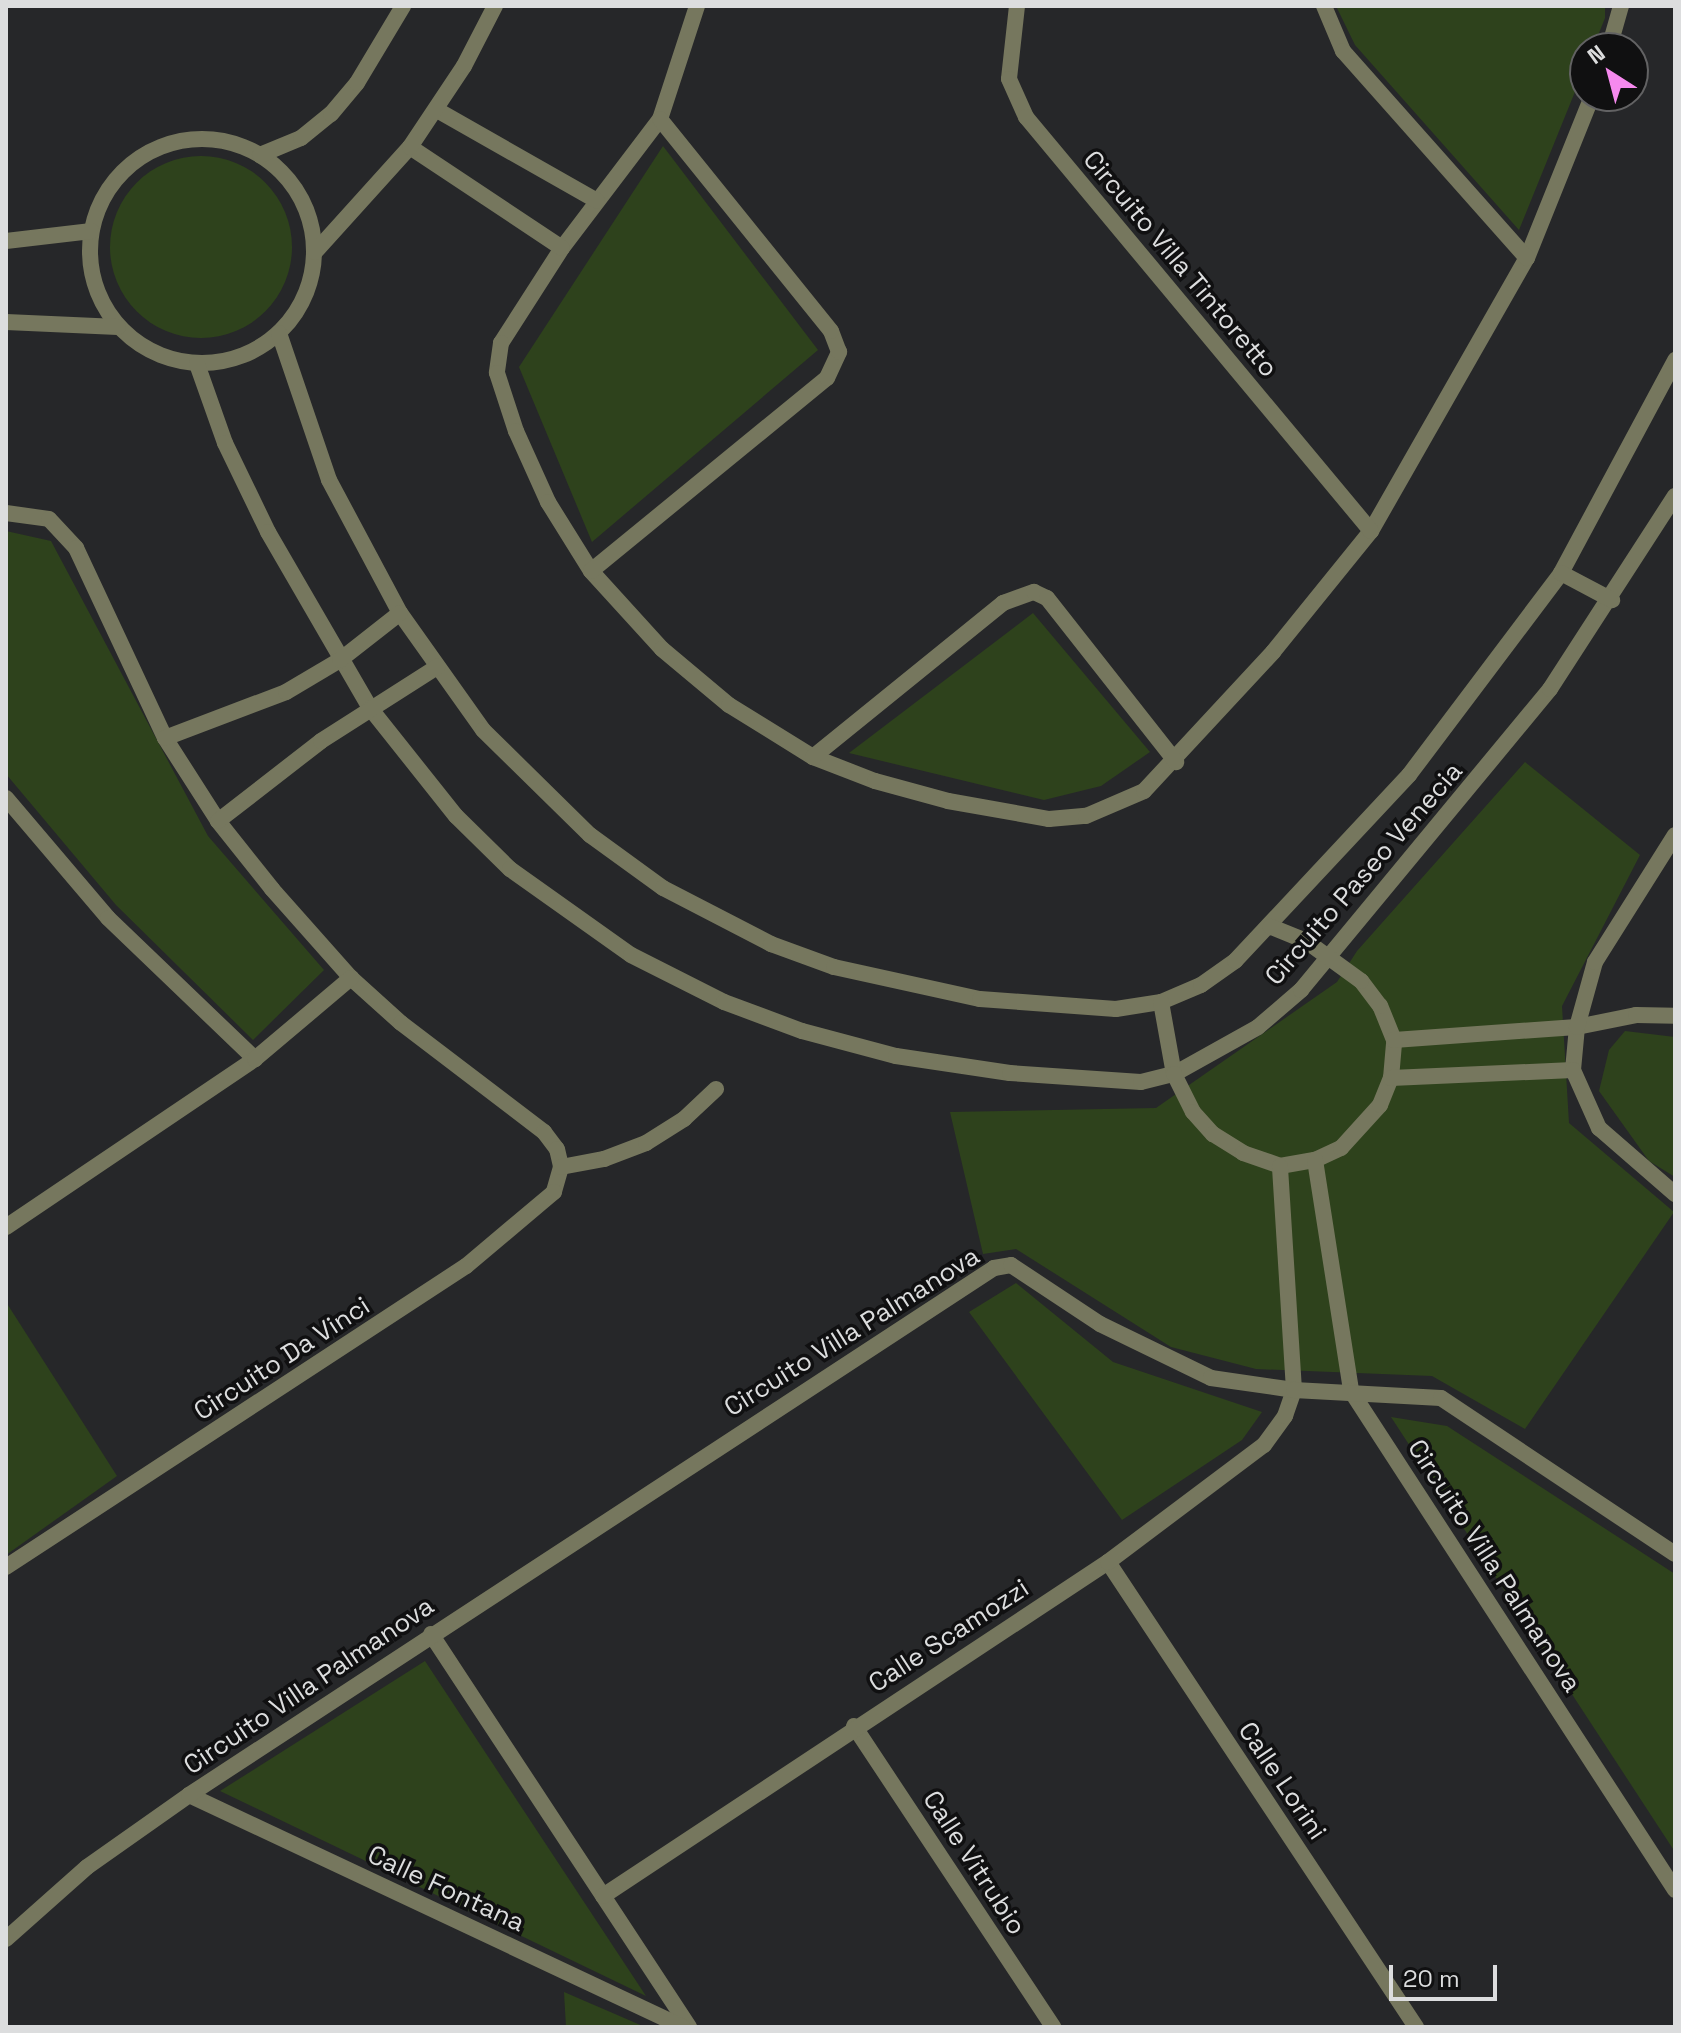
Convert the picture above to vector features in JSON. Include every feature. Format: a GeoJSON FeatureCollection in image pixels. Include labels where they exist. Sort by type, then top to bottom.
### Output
{"type":"FeatureCollection","features":[{"type":"Feature","properties":{"kind":"street"},"geometry":{"type":"LineString","coordinates":[[260,155],[301,138],[331,114],[357,83],[403,6]]}},
{"type":"Feature","properties":{"kind":"street"},"geometry":{"type":"LineString","coordinates":[[315,252],[410,147],[437,110],[495,6]]}},
{"type":"Feature","properties":{"kind":"street"},"geometry":{"type":"LineString","coordinates":[[697,6],[660,119],[562,248],[518,310],[501,343],[497,373],[548,502],[591,571],[684,668],[729,705],[813,757],[948,801],[1049,819],[1113,808],[1144,791],[1176,762],[1371,531],[1527,258],[1586,112]]}},
{"type":"Feature","properties":{"kind":"street","name":"Circuito Villa Tintoretto"},"geometry":{"type":"LineString","coordinates":[[1017,6],[1009,79],[1026,117],[1371,531]]}},
{"type":"Feature","properties":{"kind":"street"},"geometry":{"type":"LineString","coordinates":[[1324,6],[1343,51],[1527,258]]}},
{"type":"Feature","properties":{"kind":"street"},"geometry":{"type":"LineString","coordinates":[[1614,32],[1621,6]]}},
{"type":"Feature","properties":{"kind":"street"},"geometry":{"type":"LineString","coordinates":[[437,110],[597,201]]}},
{"type":"Feature","properties":{"kind":"street"},"geometry":{"type":"LineString","coordinates":[[591,571],[827,378],[839,352],[831,331],[660,119]]}},
{"type":"Feature","properties":{"kind":"street"},"geometry":{"type":"LineString","coordinates":[[195,138],[232,142],[260,155],[286,175],[302,198],[315,252],[305,296],[279,333],[255,351],[197,364],[141,347],[118,327],[96,287],[89,265],[91,231],[103,196],[127,167],[159,147],[195,138]]}},
{"type":"Feature","properties":{"kind":"street"},"geometry":{"type":"LineString","coordinates":[[410,147],[562,248]]}},
{"type":"Feature","properties":{"kind":"street"},"geometry":{"type":"LineString","coordinates":[[6,241],[91,231]]}},
{"type":"Feature","properties":{"kind":"street"},"geometry":{"type":"LineString","coordinates":[[6,322],[118,327]]}},
{"type":"Feature","properties":{"kind":"street","name":"Circuito Paseo Venecia"},"geometry":{"type":"LineString","coordinates":[[279,333],[329,480],[400,613],[483,730],[590,835],[663,888],[771,944],[899,985],[980,999],[1116,1009],[1161,1002],[1201,985],[1271,927],[1409,775],[1561,573],[1675,360]]}},
{"type":"Feature","properties":{"kind":"street","name":"Circuito Paseo Venecia"},"geometry":{"type":"LineString","coordinates":[[197,364],[231,456],[340,660],[370,708],[417,772],[510,869],[631,955],[724,1002],[802,1031],[896,1056],[1103,1081],[1141,1082],[1174,1074],[1258,1027],[1331,956],[1550,689],[1612,600],[1675,496]]}},
{"type":"Feature","properties":{"kind":"street"},"geometry":{"type":"LineString","coordinates":[[6,513],[49,519],[76,548],[165,738],[218,821],[351,978],[401,1023],[544,1132],[557,1149],[561,1167],[604,1159],[646,1143],[684,1119],[716,1089]]}},
{"type":"Feature","properties":{"kind":"street"},"geometry":{"type":"LineString","coordinates":[[1561,573],[1612,600]]}},
{"type":"Feature","properties":{"kind":"street"},"geometry":{"type":"LineString","coordinates":[[813,757],[1003,603],[1021,593],[1034,592],[1047,598],[1176,762]]}},
{"type":"Feature","properties":{"kind":"street"},"geometry":{"type":"LineString","coordinates":[[165,738],[228,718],[340,660],[400,613]]}},
{"type":"Feature","properties":{"kind":"street"},"geometry":{"type":"LineString","coordinates":[[218,821],[370,708],[437,667]]}},
{"type":"Feature","properties":{"kind":"street"},"geometry":{"type":"LineString","coordinates":[[6,798],[108,918],[255,1059]]}},
{"type":"Feature","properties":{"kind":"street"},"geometry":{"type":"LineString","coordinates":[[1675,835],[1595,962],[1577,1027],[1573,1070],[1599,1128],[1675,1194]]}},
{"type":"Feature","properties":{"kind":"street"},"geometry":{"type":"LineString","coordinates":[[1161,1002],[1174,1074],[1193,1112],[1213,1134],[1243,1153],[1280,1166],[1315,1160],[1364,1129],[1391,1078],[1394,1040],[1370,993],[1331,956],[1271,927]]}},
{"type":"Feature","properties":{"kind":"street"},"geometry":{"type":"LineString","coordinates":[[7,1223],[255,1059],[351,978]]}},
{"type":"Feature","properties":{"kind":"street"},"geometry":{"type":"LineString","coordinates":[[1394,1040],[1577,1027],[1636,1015],[1675,1016]]}},
{"type":"Feature","properties":{"kind":"street"},"geometry":{"type":"LineString","coordinates":[[1391,1078],[1573,1070]]}},
{"type":"Feature","properties":{"kind":"street"},"geometry":{"type":"LineString","coordinates":[[1315,1160],[1351,1391],[1441,1398],[1675,1554]]}},
{"type":"Feature","properties":{"kind":"street"},"geometry":{"type":"LineString","coordinates":[[1280,1166],[1294,1390]]}},
{"type":"Feature","properties":{"kind":"street","name":"Circuito Da Vinci"},"geometry":{"type":"LineString","coordinates":[[6,1567],[466,1266],[554,1192],[561,1167]]}},
{"type":"Feature","properties":{"kind":"street","name":"Circuito Villa Palmanova"},"geometry":{"type":"LineString","coordinates":[[6,1939],[87,1867],[189,1795],[994,1268],[1011,1265],[1100,1324],[1199,1373],[1294,1390],[1351,1391],[1675,1890]]}},
{"type":"Feature","properties":{"kind":"street","name":"Calle Scamozzi"},"geometry":{"type":"LineString","coordinates":[[603,1896],[854,1726],[1108,1562],[1264,1445],[1285,1416],[1294,1390]]}},
{"type":"Feature","properties":{"kind":"street","name":"Calle Lorini"},"geometry":{"type":"LineString","coordinates":[[1108,1562],[1416,2027]]}},
{"type":"Feature","properties":{"kind":"street","name":"Calle Fontana"},"geometry":{"type":"LineString","coordinates":[[431,1634],[686,2027]]}},
{"type":"Feature","properties":{"kind":"street","name":"Calle Vitrubio"},"geometry":{"type":"LineString","coordinates":[[854,1726],[1053,2027]]}},
{"type":"Feature","properties":{"kind":"street","name":"Calle Fontana"},"geometry":{"type":"LineString","coordinates":[[189,1795],[686,2027]]}},
{"type":"Feature","properties":{"kind":"green space"},"geometry":{"type":"Polygon","coordinates":[[[1336,6],[1605,6],[1605,18],[1599,32],[1569,32],[1569,107],[1519,230],[1355,45],[1336,6]]]}},
{"type":"Feature","properties":{"kind":"green space"},"geometry":{"type":"Polygon","coordinates":[[[663,146],[818,350],[592,542],[519,367],[663,146]]]}},
{"type":"Feature","properties":{"kind":"green space"},"geometry":{"type":"Polygon","coordinates":[[[201,156],[236,163],[252,171],[265,183],[277,196],[285,212],[292,247],[285,282],[277,298],[265,311],[252,323],[236,331],[201,338],[166,331],[150,323],[137,311],[125,298],[117,282],[110,247],[117,212],[125,196],[137,183],[150,171],[166,163],[201,156]]]}},
{"type":"Feature","properties":{"kind":"green space"},"geometry":{"type":"Polygon","coordinates":[[[6,531],[51,541],[208,836],[324,970],[253,1040],[116,905],[6,774],[6,531]]]}},
{"type":"Feature","properties":{"kind":"green space"},"geometry":{"type":"Polygon","coordinates":[[[1033,613],[1150,752],[1101,786],[1044,800],[849,753],[1033,613]]]}},
{"type":"Feature","properties":{"kind":"green space"},"geometry":{"type":"Polygon","coordinates":[[[1525,762],[1640,855],[1562,1006],[1569,1123],[1674,1212],[1525,1429],[1432,1376],[1256,1369],[1171,1347],[1016,1249],[983,1254],[950,1112],[1156,1108],[1337,982],[1357,951],[1525,762]]]}},
{"type":"Feature","properties":{"kind":"green space"},"geometry":{"type":"Polygon","coordinates":[[[1625,1031],[1675,1037],[1675,1177],[1649,1161],[1599,1091],[1609,1050],[1625,1031]]]}},
{"type":"Feature","properties":{"kind":"green space"},"geometry":{"type":"Polygon","coordinates":[[[1016,1283],[1113,1362],[1262,1412],[1242,1440],[1122,1520],[969,1312],[1016,1283]]]}},
{"type":"Feature","properties":{"kind":"green space"},"geometry":{"type":"Polygon","coordinates":[[[6,1302],[117,1476],[6,1555],[6,1302]]]}},
{"type":"Feature","properties":{"kind":"green space"},"geometry":{"type":"Polygon","coordinates":[[[1391,1417],[1447,1426],[1675,1574],[1675,1852],[1391,1417]]]}},
{"type":"Feature","properties":{"kind":"green space"},"geometry":{"type":"Polygon","coordinates":[[[425,1661],[646,1996],[220,1791],[425,1661]]]}},
{"type":"Feature","properties":{"kind":"green space"},"geometry":{"type":"Polygon","coordinates":[[[564,1992],[645,2027],[566,2027],[564,1992]]]}}]}
